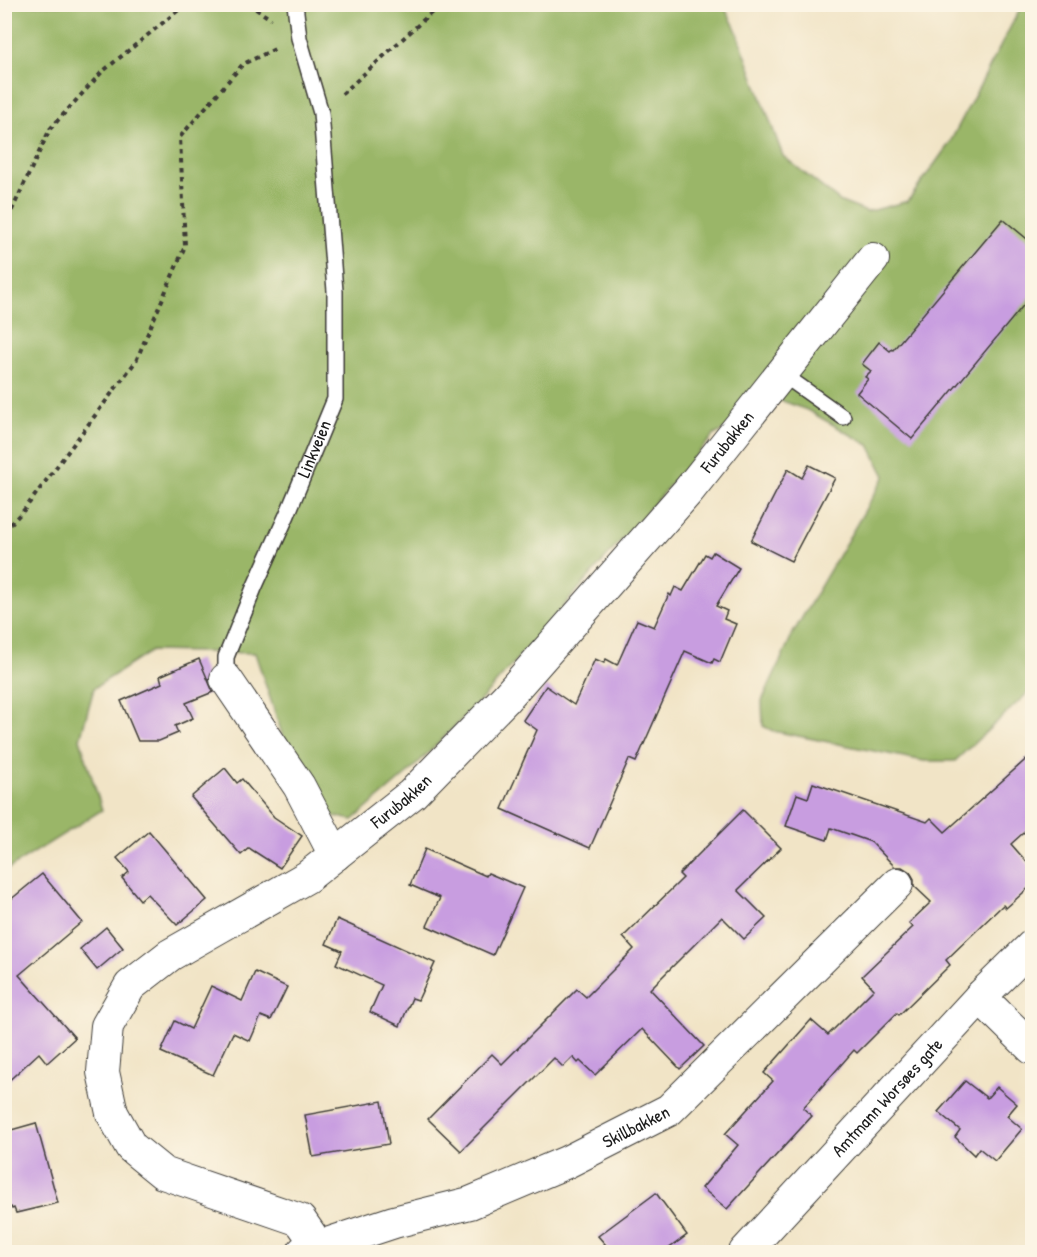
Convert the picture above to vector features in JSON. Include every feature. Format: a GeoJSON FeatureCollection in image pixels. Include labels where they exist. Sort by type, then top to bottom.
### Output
{"type":"FeatureCollection","features":[{"type":"Feature","properties":{"kind":"street","name":"Furubakken"},"geometry":{"type":"LineString","coordinates":[[311,1249],[300,1220],[163,1173],[131,1147],[112,1113],[103,1072],[106,1026],[130,986],[170,954],[307,877],[412,794],[505,699],[688,490],[873,259]]}},
{"type":"Feature","properties":{"kind":"street","name":"Linkveien"},"geometry":{"type":"LineString","coordinates":[[226,679],[299,786],[335,855]]}},
{"type":"Feature","properties":{"kind":"street","name":"Skillbakken"},"geometry":{"type":"LineString","coordinates":[[311,1249],[394,1222],[470,1203],[567,1162],[669,1110],[897,884]]}},
{"type":"Feature","properties":{"kind":"street","name":"Amtmann Worsøes gate"},"geometry":{"type":"LineString","coordinates":[[745,1252],[980,997],[1032,946]]}},
{"type":"Feature","properties":{"kind":"street"},"geometry":{"type":"LineString","coordinates":[[980,997],[1032,1048]]}},
{"type":"Feature","properties":{"kind":"lane","name":"Linkveien"},"geometry":{"type":"LineString","coordinates":[[226,679],[226,657],[335,399],[335,291],[321,113],[299,38],[295,4]]}},
{"type":"Feature","properties":{"kind":"lane"},"geometry":{"type":"LineString","coordinates":[[781,373],[843,417]]}},
{"type":"Feature","properties":{"kind":"path"},"geometry":{"type":"LineString","coordinates":[[4,227],[50,129],[102,72],[186,4]]}},
{"type":"Feature","properties":{"kind":"path"},"geometry":{"type":"LineString","coordinates":[[321,113],[441,4]]}},
{"type":"Feature","properties":{"kind":"path"},"geometry":{"type":"LineString","coordinates":[[4,531],[24,510],[136,361],[185,246],[180,137],[243,64],[299,38]]}},
{"type":"Feature","properties":{"kind":"green space"},"geometry":{"type":"Polygon","coordinates":[[[5,5],[723,5],[735,27],[783,156],[841,202],[867,212],[908,201],[949,144],[1022,5],[1032,5],[1032,689],[955,761],[924,761],[773,731],[763,726],[762,701],[793,633],[885,476],[869,445],[807,410],[780,400],[714,435],[481,700],[408,773],[353,820],[333,816],[283,737],[255,653],[151,651],[94,688],[80,739],[102,810],[5,871],[5,5]]]}},
{"type":"Feature","properties":{"kind":"building"},"geometry":{"type":"Polygon","coordinates":[[[1003,219],[1032,243],[1032,295],[912,439],[857,393],[868,379],[865,377],[871,371],[862,364],[879,342],[890,351],[893,350],[1003,219]]]}},
{"type":"Feature","properties":{"kind":"building"},"geometry":{"type":"Polygon","coordinates":[[[809,465],[835,478],[791,561],[751,541],[788,469],[802,478],[809,465]]]}},
{"type":"Feature","properties":{"kind":"building"},"geometry":{"type":"Polygon","coordinates":[[[713,552],[739,568],[716,606],[727,611],[724,619],[736,624],[720,662],[714,659],[712,663],[685,651],[636,762],[629,759],[590,848],[502,809],[537,730],[523,720],[546,686],[574,705],[595,659],[604,663],[606,659],[617,665],[637,620],[654,627],[669,594],[671,596],[675,587],[683,591],[705,554],[710,557],[713,552]]]}},
{"type":"Feature","properties":{"kind":"building"},"geometry":{"type":"Polygon","coordinates":[[[199,659],[213,692],[186,703],[193,718],[175,726],[178,733],[159,741],[138,741],[121,701],[162,683],[160,676],[199,659]]]}},
{"type":"Feature","properties":{"kind":"building"},"geometry":{"type":"Polygon","coordinates":[[[1032,754],[1032,825],[1011,844],[1032,868],[1032,885],[1006,908],[1003,905],[946,960],[950,965],[899,1015],[897,1013],[857,1053],[854,1050],[803,1108],[812,1116],[727,1209],[702,1188],[738,1145],[725,1134],[773,1081],[764,1073],[811,1020],[828,1035],[874,989],[862,976],[913,927],[909,923],[931,902],[914,886],[914,879],[910,872],[902,867],[895,867],[871,842],[831,828],[827,840],[786,826],[797,794],[808,798],[813,783],[927,822],[931,818],[945,832],[1032,754]]]}},
{"type":"Feature","properties":{"kind":"building"},"geometry":{"type":"Polygon","coordinates":[[[225,768],[237,783],[242,779],[274,817],[302,836],[280,868],[249,848],[241,855],[191,797],[225,768]]]}},
{"type":"Feature","properties":{"kind":"building"},"geometry":{"type":"Polygon","coordinates":[[[743,810],[781,848],[738,890],[766,918],[744,939],[722,917],[650,989],[704,1046],[680,1069],[642,1029],[595,1075],[573,1057],[563,1067],[554,1058],[461,1151],[428,1119],[492,1054],[502,1064],[577,989],[586,997],[634,949],[623,937],[683,878],[679,874],[743,810]]]}},
{"type":"Feature","properties":{"kind":"building"},"geometry":{"type":"Polygon","coordinates":[[[149,831],[207,900],[177,925],[147,894],[140,900],[122,878],[129,872],[117,858],[149,831]]]}},
{"type":"Feature","properties":{"kind":"building"},"geometry":{"type":"Polygon","coordinates":[[[425,849],[486,876],[488,873],[523,888],[493,955],[427,926],[440,898],[410,885],[425,849]]]}},
{"type":"Feature","properties":{"kind":"building"},"geometry":{"type":"Polygon","coordinates":[[[42,874],[82,922],[19,975],[75,1038],[47,1063],[39,1053],[4,1085],[4,905],[42,874]]]}},
{"type":"Feature","properties":{"kind":"building"},"geometry":{"type":"Polygon","coordinates":[[[337,919],[435,963],[418,1000],[412,998],[400,1026],[370,1012],[382,985],[336,964],[342,951],[326,944],[337,919]]]}},
{"type":"Feature","properties":{"kind":"building"},"geometry":{"type":"Polygon","coordinates":[[[106,927],[123,948],[97,970],[80,949],[106,927]]]}},
{"type":"Feature","properties":{"kind":"building"},"geometry":{"type":"Polygon","coordinates":[[[255,972],[287,987],[271,1020],[261,1016],[250,1041],[233,1033],[213,1075],[161,1052],[175,1021],[191,1029],[211,986],[242,1001],[255,972]]]}},
{"type":"Feature","properties":{"kind":"building"},"geometry":{"type":"Polygon","coordinates":[[[965,1081],[987,1098],[997,1087],[1017,1104],[1007,1116],[1022,1129],[995,1161],[979,1148],[974,1155],[955,1137],[960,1130],[938,1112],[965,1081]]]}},
{"type":"Feature","properties":{"kind":"building"},"geometry":{"type":"Polygon","coordinates":[[[382,1101],[389,1144],[313,1157],[305,1115],[382,1101]]]}},
{"type":"Feature","properties":{"kind":"building"},"geometry":{"type":"Polygon","coordinates":[[[36,1123],[58,1203],[16,1213],[11,1207],[4,1209],[4,1132],[36,1123]]]}},
{"type":"Feature","properties":{"kind":"building"},"geometry":{"type":"Polygon","coordinates":[[[656,1193],[687,1235],[664,1252],[612,1252],[598,1236],[656,1193]]]}}]}
